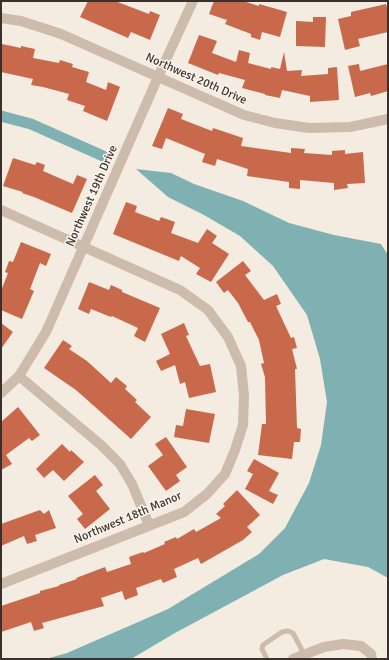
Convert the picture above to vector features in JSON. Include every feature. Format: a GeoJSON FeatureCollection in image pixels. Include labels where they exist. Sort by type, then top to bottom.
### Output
{"type":"FeatureCollection","features":[{"type":"Feature","properties":{"kind":"street","name":"Northwest 19th Drive"},"geometry":{"type":"LineString","coordinates":[[1,393],[18,376],[46,332],[193,1]]}},
{"type":"Feature","properties":{"kind":"street","name":"Northwest 20th Drive"},"geometry":{"type":"LineString","coordinates":[[1,18],[21,21],[61,34],[244,115],[275,123],[309,128],[350,127],[388,119]]}},
{"type":"Feature","properties":{"kind":"street","name":"Northwest 18th Manor"},"geometry":{"type":"LineString","coordinates":[[1,210],[180,290],[208,310],[228,337],[241,366],[244,396],[243,425],[225,474],[207,494],[184,512],[1,584]]}},
{"type":"Feature","properties":{"kind":"street"},"geometry":{"type":"LineString","coordinates":[[18,376],[101,445],[120,464],[132,484],[149,525]]}},
{"type":"Feature","properties":{"kind":"street"},"geometry":{"type":"LineString","coordinates":[[293,659],[305,657],[324,647],[343,644],[360,646],[371,654],[372,659]]}},
{"type":"Feature","properties":{"kind":"lane"},"geometry":{"type":"LineString","coordinates":[[267,659],[262,649],[263,645],[282,632],[288,631],[293,633],[305,657]]}},
{"type":"Feature","properties":{"kind":"water"},"geometry":{"type":"Polygon","coordinates":[[[136,169],[171,173],[194,184],[243,201],[289,223],[334,235],[381,244],[388,255],[388,578],[368,567],[324,559],[283,575],[175,633],[131,659],[46,659],[67,653],[168,609],[259,554],[285,528],[309,483],[321,445],[327,402],[320,359],[307,315],[273,266],[240,236],[204,215],[168,197],[136,169]]]}},
{"type":"Feature","properties":{"kind":"building"},"geometry":{"type":"Polygon","coordinates":[[[88,1],[115,1],[149,14],[150,11],[160,15],[150,40],[131,32],[128,38],[80,17],[88,1]]]}},
{"type":"Feature","properties":{"kind":"building"},"geometry":{"type":"Polygon","coordinates":[[[214,1],[243,1],[287,12],[280,37],[262,32],[260,40],[251,37],[251,34],[225,24],[227,20],[209,14],[214,1]]]}},
{"type":"Feature","properties":{"kind":"building"},"geometry":{"type":"Polygon","coordinates":[[[386,4],[388,11],[388,32],[358,39],[360,46],[345,50],[338,19],[351,16],[351,12],[386,4]]]}},
{"type":"Feature","properties":{"kind":"building"},"geometry":{"type":"Polygon","coordinates":[[[313,17],[326,17],[325,47],[296,46],[296,21],[313,22],[313,17]]]}},
{"type":"Feature","properties":{"kind":"building"},"geometry":{"type":"Polygon","coordinates":[[[199,35],[217,41],[212,53],[236,62],[239,50],[250,53],[248,63],[271,69],[271,67],[280,69],[284,52],[287,71],[302,70],[301,76],[328,74],[328,68],[337,67],[339,100],[310,102],[310,96],[282,90],[280,98],[265,95],[242,88],[245,80],[219,73],[218,75],[188,63],[199,35]]]}},
{"type":"Feature","properties":{"kind":"building"},"geometry":{"type":"Polygon","coordinates":[[[2,44],[35,49],[33,58],[59,63],[60,60],[73,64],[72,67],[89,72],[86,82],[106,90],[108,82],[120,87],[107,121],[83,111],[85,106],[67,100],[69,94],[31,85],[33,79],[1,72],[2,44]]]}},
{"type":"Feature","properties":{"kind":"building"},"geometry":{"type":"Polygon","coordinates":[[[359,64],[360,71],[388,64],[388,91],[371,96],[370,93],[355,97],[348,66],[359,64]]]}},
{"type":"Feature","properties":{"kind":"building"},"geometry":{"type":"Polygon","coordinates":[[[168,108],[183,114],[181,119],[212,131],[213,128],[243,138],[241,146],[291,153],[291,148],[305,149],[304,153],[332,155],[332,151],[345,150],[345,154],[363,152],[365,183],[347,184],[348,188],[334,190],[334,183],[300,180],[300,189],[289,188],[289,182],[247,176],[248,169],[217,159],[215,166],[202,162],[205,154],[166,138],[162,149],[152,146],[168,108]]]}},
{"type":"Feature","properties":{"kind":"building"},"geometry":{"type":"Polygon","coordinates":[[[13,158],[35,165],[37,162],[45,165],[43,171],[73,184],[77,175],[87,179],[72,213],[22,193],[23,192],[3,186],[13,158]]]}},
{"type":"Feature","properties":{"kind":"building"},"geometry":{"type":"Polygon","coordinates":[[[126,202],[137,206],[135,212],[159,221],[161,217],[175,222],[171,233],[198,243],[207,229],[217,236],[212,243],[229,254],[211,282],[196,274],[200,268],[181,256],[179,261],[113,234],[126,202]]]}},
{"type":"Feature","properties":{"kind":"building"},"geometry":{"type":"Polygon","coordinates":[[[21,242],[51,254],[46,266],[40,263],[30,289],[34,291],[22,319],[1,310],[1,291],[8,273],[5,272],[9,261],[13,262],[21,242]]]}},
{"type":"Feature","properties":{"kind":"building"},"geometry":{"type":"Polygon","coordinates":[[[243,261],[251,271],[245,275],[264,300],[277,294],[281,304],[276,306],[291,338],[294,337],[297,348],[292,349],[297,369],[295,369],[297,428],[301,429],[300,442],[294,442],[292,459],[258,455],[262,424],[266,424],[265,377],[261,364],[264,363],[259,340],[238,303],[228,290],[224,293],[216,282],[243,261]]]}},
{"type":"Feature","properties":{"kind":"building"},"geometry":{"type":"Polygon","coordinates":[[[89,282],[109,290],[111,285],[122,290],[122,292],[160,308],[145,342],[134,336],[138,328],[112,316],[111,317],[91,309],[89,314],[78,309],[89,282]]]}},
{"type":"Feature","properties":{"kind":"building"},"geometry":{"type":"Polygon","coordinates":[[[1,323],[13,332],[1,349],[1,323]]]}},
{"type":"Feature","properties":{"kind":"building"},"geometry":{"type":"Polygon","coordinates":[[[184,323],[189,335],[186,336],[200,366],[210,364],[216,392],[189,398],[185,382],[180,384],[175,365],[161,371],[156,361],[170,354],[161,334],[184,323]]]}},
{"type":"Feature","properties":{"kind":"building"},"geometry":{"type":"Polygon","coordinates":[[[63,340],[72,346],[69,349],[87,361],[111,383],[116,377],[127,386],[125,389],[137,400],[135,402],[151,417],[131,439],[76,390],[44,368],[63,340]]]}},
{"type":"Feature","properties":{"kind":"building"},"geometry":{"type":"Polygon","coordinates":[[[18,407],[40,435],[32,441],[29,438],[6,455],[12,464],[1,470],[1,422],[18,407]]]}},
{"type":"Feature","properties":{"kind":"building"},"geometry":{"type":"Polygon","coordinates":[[[186,409],[215,414],[209,443],[174,437],[176,425],[183,426],[186,409]]]}},
{"type":"Feature","properties":{"kind":"building"},"geometry":{"type":"Polygon","coordinates":[[[166,437],[187,467],[176,475],[180,481],[166,491],[148,466],[163,455],[155,444],[166,437]]]}},
{"type":"Feature","properties":{"kind":"building"},"geometry":{"type":"Polygon","coordinates":[[[62,444],[84,462],[64,481],[53,470],[44,478],[36,469],[62,444]]]}},
{"type":"Feature","properties":{"kind":"building"},"geometry":{"type":"Polygon","coordinates":[[[254,459],[279,473],[269,491],[278,495],[273,504],[245,489],[253,474],[247,471],[254,459]]]}},
{"type":"Feature","properties":{"kind":"building"},"geometry":{"type":"Polygon","coordinates":[[[95,475],[103,485],[96,491],[110,509],[85,529],[77,519],[83,514],[68,496],[95,475]]]}},
{"type":"Feature","properties":{"kind":"building"},"geometry":{"type":"Polygon","coordinates":[[[237,490],[260,515],[247,527],[252,532],[243,540],[201,564],[198,558],[174,569],[177,577],[163,583],[161,579],[136,588],[138,595],[125,600],[122,591],[101,598],[104,606],[42,623],[44,628],[34,631],[31,622],[1,632],[1,606],[40,593],[40,591],[59,586],[105,567],[107,572],[131,564],[129,557],[143,552],[144,553],[165,544],[164,542],[176,537],[177,539],[194,529],[196,532],[221,518],[216,514],[225,506],[223,504],[237,490]]]}},
{"type":"Feature","properties":{"kind":"building"},"geometry":{"type":"Polygon","coordinates":[[[40,510],[44,514],[49,510],[56,528],[35,535],[37,541],[27,544],[24,536],[1,546],[1,524],[40,510]]]}},
{"type":"Feature","properties":{"kind":"waterway"},"geometry":{"type":"LineString","coordinates":[[1,116],[31,124],[103,156]]}}]}
